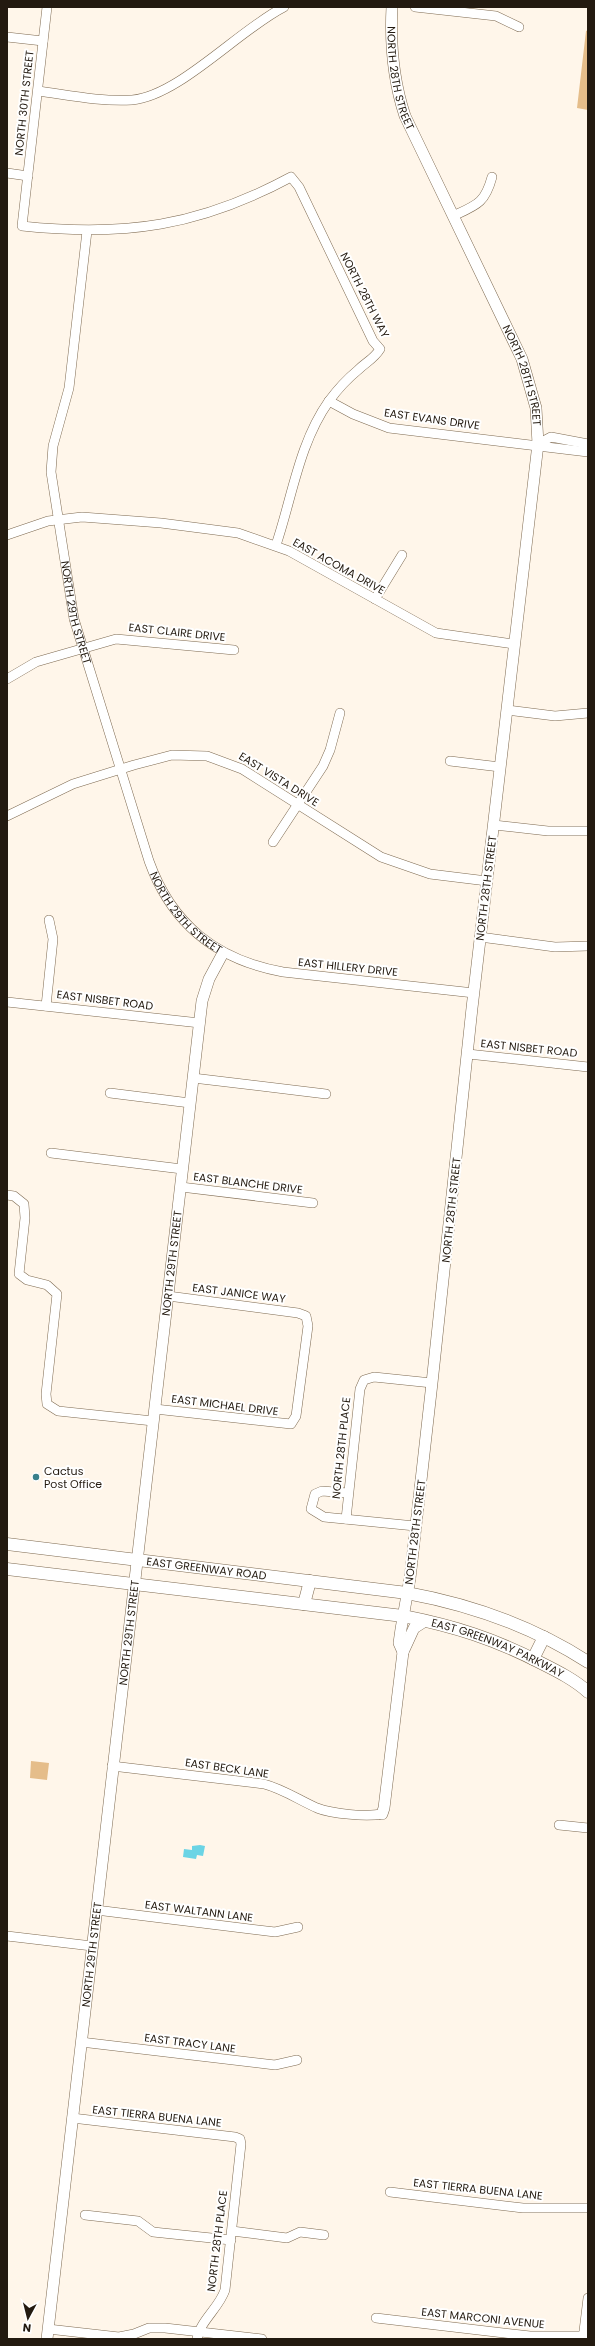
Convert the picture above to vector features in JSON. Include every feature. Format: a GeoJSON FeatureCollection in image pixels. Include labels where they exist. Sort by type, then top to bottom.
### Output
{"type":"FeatureCollection","features":[{"type":"Feature","properties":{"kind":"main road","name":"EAST GREENWAY ROAD"},"geometry":{"type":"LineString","coordinates":[[7,1544],[407,1593]]}},
{"type":"Feature","properties":{"kind":"main road"},"geometry":{"type":"LineString","coordinates":[[7,1569],[403,1616]]}},
{"type":"Feature","properties":{"kind":"main road"},"geometry":{"type":"LineString","coordinates":[[304,1604],[310,1581]]}},
{"type":"Feature","properties":{"kind":"main road"},"geometry":{"type":"LineString","coordinates":[[407,1593],[467,1606],[505,1618],[544,1637],[588,1662]]}},
{"type":"Feature","properties":{"kind":"main road","name":"EAST GREENWAY PARKWAY"},"geometry":{"type":"LineString","coordinates":[[403,1616],[454,1627],[492,1640],[534,1659],[588,1692]]}},
{"type":"Feature","properties":{"kind":"main road"},"geometry":{"type":"LineString","coordinates":[[534,1659],[544,1637]]}},
{"type":"Feature","properties":{"kind":"street","name":"NORTH 30TH STREET"},"geometry":{"type":"LineString","coordinates":[[47,7],[22,226],[87,231]]}},
{"type":"Feature","properties":{"kind":"street"},"geometry":{"type":"LineString","coordinates":[[38,91],[115,100],[133,100],[152,95],[172,84],[284,7]]}},
{"type":"Feature","properties":{"kind":"street","name":"NORTH 28TH STREET"},"geometry":{"type":"LineString","coordinates":[[392,7],[390,44],[399,97],[405,116],[522,359],[536,408],[538,444],[480,937],[416,1526],[399,1643],[403,1652]]}},
{"type":"Feature","properties":{"kind":"street"},"geometry":{"type":"LineString","coordinates":[[415,7],[496,16],[519,27]]}},
{"type":"Feature","properties":{"kind":"street"},"geometry":{"type":"LineString","coordinates":[[7,37],[43,41]]}},
{"type":"Feature","properties":{"kind":"street"},"geometry":{"type":"LineString","coordinates":[[7,173],[28,176]]}},
{"type":"Feature","properties":{"kind":"street","name":"NORTH 28TH WAY"},"geometry":{"type":"LineString","coordinates":[[87,231],[148,227],[218,210],[258,195],[291,177],[299,187],[370,335],[380,349],[374,358],[358,369],[329,401],[310,435],[276,545]]}},
{"type":"Feature","properties":{"kind":"street"},"geometry":{"type":"LineString","coordinates":[[454,216],[479,204],[487,195],[492,177]]}},
{"type":"Feature","properties":{"kind":"street","name":"NORTH 29TH STREET"},"geometry":{"type":"LineString","coordinates":[[47,2334],[112,1766],[200,1023],[205,989],[223,953],[185,923],[159,886],[120,769],[74,619],[57,520],[51,460],[67,400],[87,231]]}},
{"type":"Feature","properties":{"kind":"street","name":"EAST EVANS DRIVE"},"geometry":{"type":"LineString","coordinates":[[329,401],[353,414],[389,428],[538,444],[548,448],[588,452]]}},
{"type":"Feature","properties":{"kind":"street","name":"EAST EVANS DRIVE"},"geometry":{"type":"LineString","coordinates":[[538,444],[551,437],[588,444]]}},
{"type":"Feature","properties":{"kind":"street","name":"EAST ACOMA DRIVE"},"geometry":{"type":"LineString","coordinates":[[7,535],[28,526],[57,520],[99,517],[212,528],[238,533],[276,545],[332,573],[375,600],[436,634],[514,644]]}},
{"type":"Feature","properties":{"kind":"street"},"geometry":{"type":"LineString","coordinates":[[375,600],[402,555]]}},
{"type":"Feature","properties":{"kind":"street","name":"EAST CLAIRE DRIVE"},"geometry":{"type":"LineString","coordinates":[[7,679],[36,662],[116,638],[130,638],[234,650]]}},
{"type":"Feature","properties":{"kind":"street"},"geometry":{"type":"LineString","coordinates":[[507,710],[555,716],[588,713]]}},
{"type":"Feature","properties":{"kind":"street"},"geometry":{"type":"LineString","coordinates":[[273,842],[323,766],[330,750],[340,713]]}},
{"type":"Feature","properties":{"kind":"street","name":"EAST VISTA DRIVE"},"geometry":{"type":"LineString","coordinates":[[7,816],[57,790],[120,769],[172,755],[207,756],[242,768],[360,845],[395,864],[430,874],[487,881]]}},
{"type":"Feature","properties":{"kind":"street"},"geometry":{"type":"LineString","coordinates":[[450,760],[500,767]]}},
{"type":"Feature","properties":{"kind":"street"},"geometry":{"type":"LineString","coordinates":[[494,825],[548,831],[588,831]]}},
{"type":"Feature","properties":{"kind":"street"},"geometry":{"type":"LineString","coordinates":[[46,1006],[53,939],[49,920]]}},
{"type":"Feature","properties":{"kind":"street"},"geometry":{"type":"LineString","coordinates":[[480,937],[555,947],[588,946]]}},
{"type":"Feature","properties":{"kind":"street","name":"EAST HILLERY DRIVE"},"geometry":{"type":"LineString","coordinates":[[223,953],[255,966],[282,972],[474,993]]}},
{"type":"Feature","properties":{"kind":"street","name":"EAST NISBET ROAD"},"geometry":{"type":"LineString","coordinates":[[7,1002],[200,1023]]}},
{"type":"Feature","properties":{"kind":"street","name":"EAST NISBET ROAD"},"geometry":{"type":"LineString","coordinates":[[468,1054],[588,1067]]}},
{"type":"Feature","properties":{"kind":"street"},"geometry":{"type":"LineString","coordinates":[[193,1078],[326,1094]]}},
{"type":"Feature","properties":{"kind":"street"},"geometry":{"type":"LineString","coordinates":[[110,1093],[190,1103]]}},
{"type":"Feature","properties":{"kind":"street","name":"EAST BLANCHE DRIVE"},"geometry":{"type":"LineString","coordinates":[[51,1154],[182,1169]]}},
{"type":"Feature","properties":{"kind":"street","name":"EAST BLANCHE DRIVE"},"geometry":{"type":"LineString","coordinates":[[180,1187],[313,1203]]}},
{"type":"Feature","properties":{"kind":"street"},"geometry":{"type":"LineString","coordinates":[[7,1195],[14,1196],[24,1204],[25,1218],[20,1274],[27,1280],[47,1285],[57,1294],[46,1394],[47,1404],[58,1411],[153,1421]]}},
{"type":"Feature","properties":{"kind":"street","name":"EAST JANICE WAY"},"geometry":{"type":"LineString","coordinates":[[168,1296],[298,1313],[306,1316],[308,1326],[296,1416],[292,1424]]}},
{"type":"Feature","properties":{"kind":"street","name":"NORTH 28TH PLACE"},"geometry":{"type":"LineString","coordinates":[[346,1519],[360,1389],[364,1380],[374,1377],[432,1383]]}},
{"type":"Feature","properties":{"kind":"street","name":"EAST MICHAEL DRIVE"},"geometry":{"type":"LineString","coordinates":[[155,1408],[292,1424]]}},
{"type":"Feature","properties":{"kind":"street"},"geometry":{"type":"LineString","coordinates":[[348,1493],[322,1491],[315,1494],[311,1509],[315,1513],[324,1517],[416,1526]]}},
{"type":"Feature","properties":{"kind":"street","name":"NORTH 28TH STREET"},"geometry":{"type":"LineString","coordinates":[[382,1814],[384,1808],[403,1652],[414,1628],[425,1621]]}},
{"type":"Feature","properties":{"kind":"street","name":"EAST BECK LANE"},"geometry":{"type":"LineString","coordinates":[[112,1766],[264,1784],[281,1790],[319,1809],[371,1816],[382,1814]]}},
{"type":"Feature","properties":{"kind":"street"},"geometry":{"type":"LineString","coordinates":[[559,1825],[588,1828]]}},
{"type":"Feature","properties":{"kind":"street","name":"EAST WALTANN LANE"},"geometry":{"type":"LineString","coordinates":[[96,1910],[275,1932],[298,1927]]}},
{"type":"Feature","properties":{"kind":"street"},"geometry":{"type":"LineString","coordinates":[[7,1936],[92,1946]]}},
{"type":"Feature","properties":{"kind":"street","name":"EAST TRACY LANE"},"geometry":{"type":"LineString","coordinates":[[80,2042],[275,2065],[297,2060]]}},
{"type":"Feature","properties":{"kind":"street","name":"EAST TIERRA BUENA LANE"},"geometry":{"type":"LineString","coordinates":[[72,2118],[235,2137],[240,2139]]}},
{"type":"Feature","properties":{"kind":"street","name":"NORTH 28TH PLACE"},"geometry":{"type":"LineString","coordinates":[[198,2335],[221,2302],[225,2290],[241,2144],[240,2139]]}},
{"type":"Feature","properties":{"kind":"street","name":"EAST TIERRA BUENA LANE"},"geometry":{"type":"LineString","coordinates":[[390,2192],[523,2208],[588,2208]]}},
{"type":"Feature","properties":{"kind":"street"},"geometry":{"type":"LineString","coordinates":[[85,2216],[138,2221],[153,2232],[287,2238],[300,2232],[324,2235]]}},
{"type":"Feature","properties":{"kind":"street"},"geometry":{"type":"LineString","coordinates":[[585,2337],[588,2298]]}},
{"type":"Feature","properties":{"kind":"street","name":"EAST MARCONI AVENUE"},"geometry":{"type":"LineString","coordinates":[[376,2318],[530,2336],[585,2337]]}},
{"type":"Feature","properties":{"kind":"street"},"geometry":{"type":"LineString","coordinates":[[47,2334],[136,2337],[149,2328],[198,2335],[262,2339]]}},
{"type":"Feature","properties":{"kind":"shaded area"},"geometry":{"type":"Polygon","coordinates":[[[588,30],[588,110],[577,108],[586,31],[588,30]]]}},
{"type":"Feature","properties":{"kind":"shaded area"},"geometry":{"type":"Polygon","coordinates":[[[31,1761],[49,1763],[47,1780],[30,1778],[31,1761]]]}},
{"type":"Feature","properties":{"kind":"water"},"geometry":{"type":"Polygon","coordinates":[[[192,1846],[205,1846],[203,1856],[197,1855],[196,1859],[183,1857],[184,1849],[192,1850],[192,1846]]]}},
{"type":"Feature","properties":{"kind":"place","name":"Cactus Post Office"},"geometry":{"type":"Point","coordinates":[36,1477]}}]}
